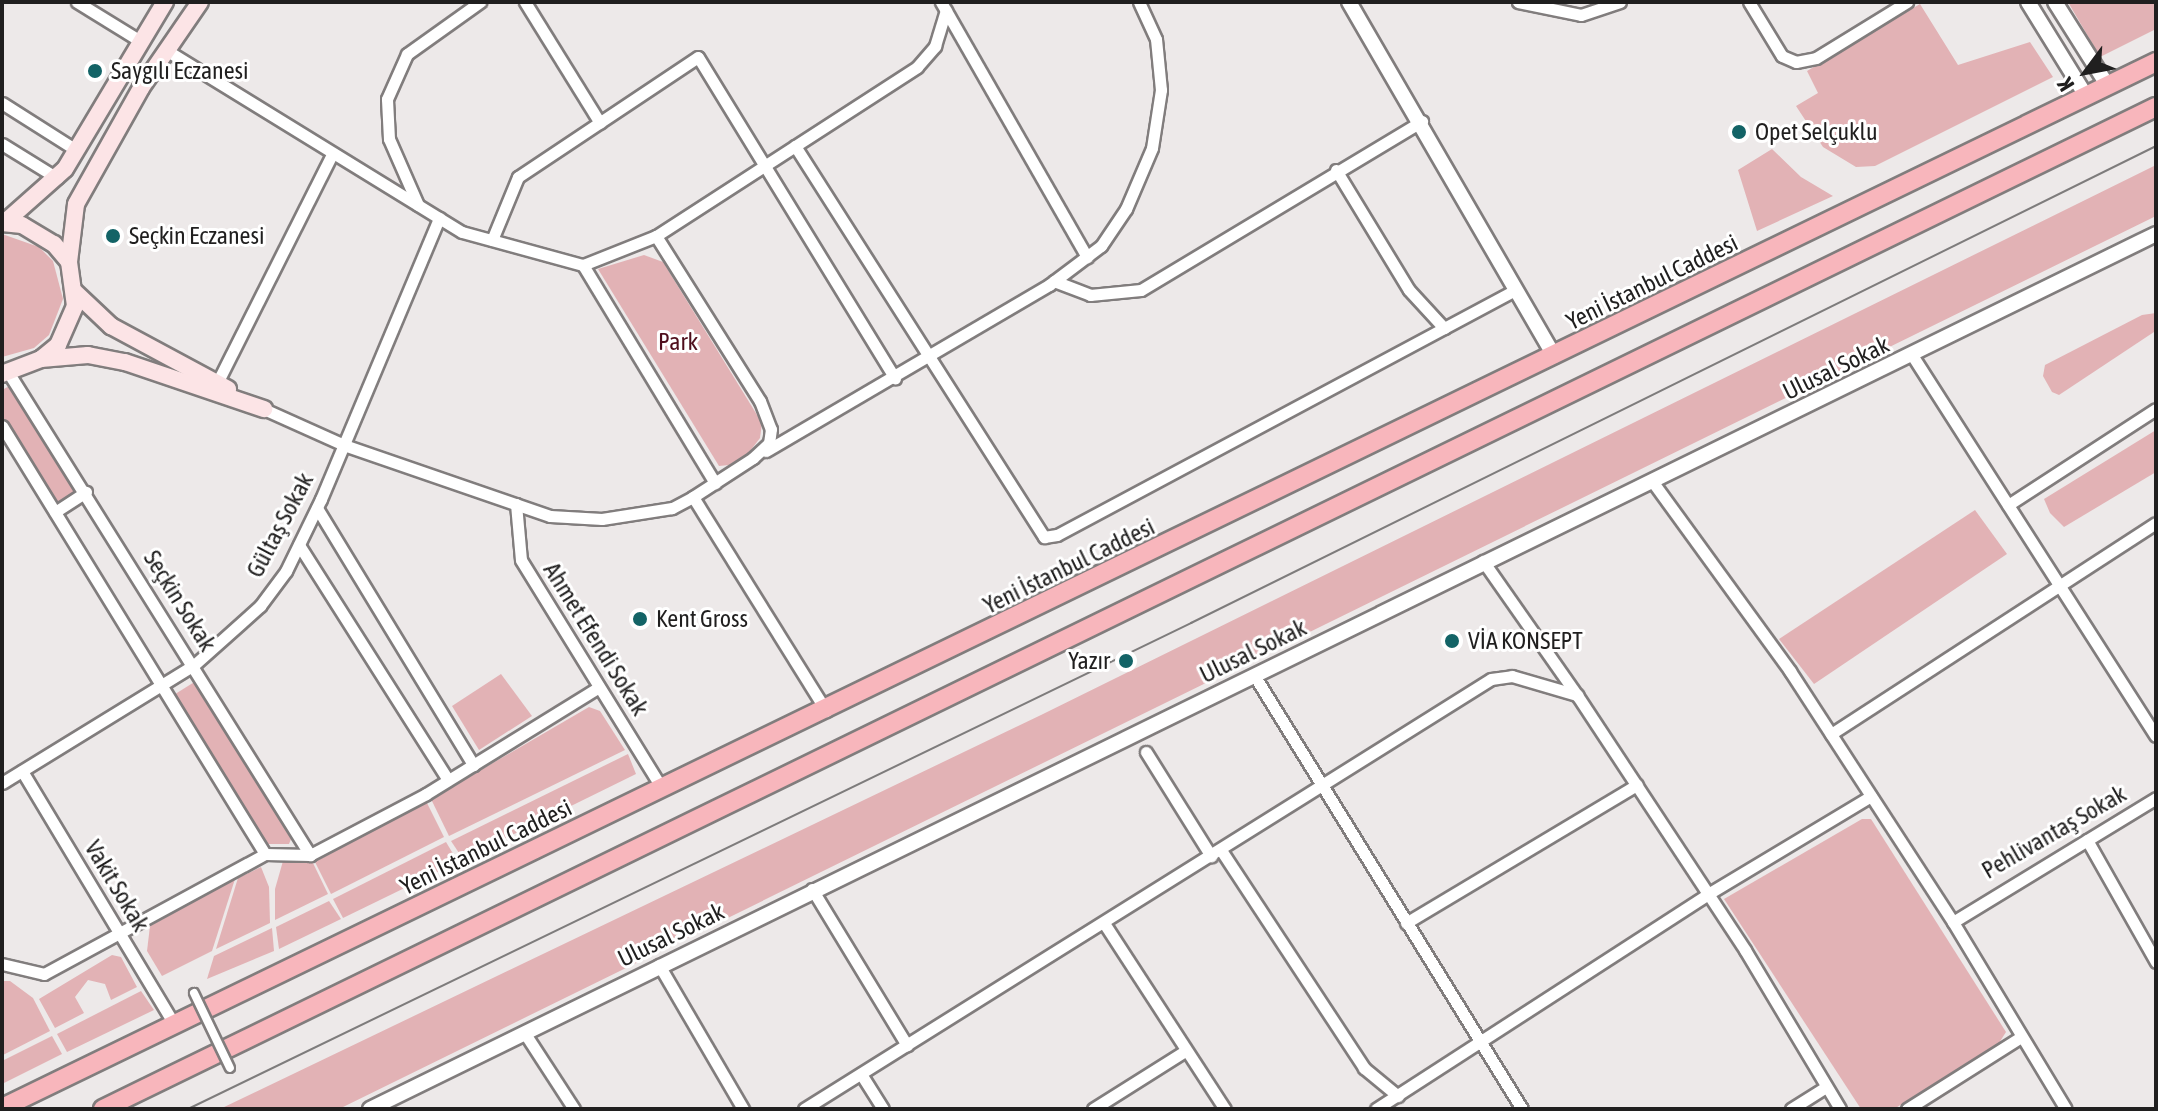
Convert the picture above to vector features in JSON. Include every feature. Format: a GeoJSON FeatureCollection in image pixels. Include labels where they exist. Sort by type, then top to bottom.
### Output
{"type":"FeatureCollection","features":[{"type":"Feature","properties":{"kind":"highway","name":"Yeni İstanbul Caddesi"},"geometry":{"type":"LineString","coordinates":[[2,1108],[826,711],[2156,62]]}},
{"type":"Feature","properties":{"kind":"highway"},"geometry":{"type":"LineString","coordinates":[[103,1109],[2156,107]]}},
{"type":"Feature","properties":{"kind":"main road"},"geometry":{"type":"LineString","coordinates":[[41,359],[69,326],[75,292],[69,262],[76,204],[166,50],[200,2]]}},
{"type":"Feature","properties":{"kind":"main road"},"geometry":{"type":"LineString","coordinates":[[3,223],[57,178],[163,3]]}},
{"type":"Feature","properties":{"kind":"main road"},"geometry":{"type":"LineString","coordinates":[[3,223],[39,233],[69,262]]}},
{"type":"Feature","properties":{"kind":"main road"},"geometry":{"type":"LineString","coordinates":[[75,292],[111,326],[264,409]]}},
{"type":"Feature","properties":{"kind":"main road"},"geometry":{"type":"LineString","coordinates":[[4,372],[41,359],[88,355],[125,362],[264,409]]}},
{"type":"Feature","properties":{"kind":"street"},"geometry":{"type":"LineString","coordinates":[[77,2],[142,42]]}},
{"type":"Feature","properties":{"kind":"street"},"geometry":{"type":"LineString","coordinates":[[419,206],[389,139],[387,99],[413,47],[480,2]]}},
{"type":"Feature","properties":{"kind":"street"},"geometry":{"type":"LineString","coordinates":[[525,2],[600,123]]}},
{"type":"Feature","properties":{"kind":"street"},"geometry":{"type":"LineString","coordinates":[[264,409],[344,445],[550,516],[602,519],[672,508],[928,358],[1054,281],[1101,246],[1126,209],[1152,148],[1161,90],[1156,39],[1139,2]]}},
{"type":"Feature","properties":{"kind":"street"},"geometry":{"type":"LineString","coordinates":[[1349,2],[1422,121],[1554,356]]}},
{"type":"Feature","properties":{"kind":"street"},"geometry":{"type":"LineString","coordinates":[[1518,2],[1581,15],[1620,2]]}},
{"type":"Feature","properties":{"kind":"street"},"geometry":{"type":"LineString","coordinates":[[1749,2],[1782,56],[1796,62],[1816,58],[1907,2]]}},
{"type":"Feature","properties":{"kind":"street"},"geometry":{"type":"LineString","coordinates":[[2028,2],[2086,96]]}},
{"type":"Feature","properties":{"kind":"street"},"geometry":{"type":"LineString","coordinates":[[2055,2],[2108,86]]}},
{"type":"Feature","properties":{"kind":"street"},"geometry":{"type":"LineString","coordinates":[[166,50],[439,218],[492,240],[583,265],[656,236],[917,67],[935,46],[944,6]]}},
{"type":"Feature","properties":{"kind":"street"},"geometry":{"type":"LineString","coordinates":[[944,6],[1087,257]]}},
{"type":"Feature","properties":{"kind":"street"},"geometry":{"type":"LineString","coordinates":[[492,240],[518,177],[698,57],[895,378]]}},
{"type":"Feature","properties":{"kind":"street"},"geometry":{"type":"LineString","coordinates":[[2,103],[76,150]]}},
{"type":"Feature","properties":{"kind":"street"},"geometry":{"type":"LineString","coordinates":[[1054,281],[1090,295],[1141,290],[1422,121]]}},
{"type":"Feature","properties":{"kind":"street"},"geometry":{"type":"LineString","coordinates":[[2,144],[57,178]]}},
{"type":"Feature","properties":{"kind":"street"},"geometry":{"type":"LineString","coordinates":[[795,146],[1033,527],[1050,537],[1515,290]]}},
{"type":"Feature","properties":{"kind":"street"},"geometry":{"type":"LineString","coordinates":[[217,383],[332,154]]}},
{"type":"Feature","properties":{"kind":"street"},"geometry":{"type":"LineString","coordinates":[[1336,170],[1409,290],[1444,328]]}},
{"type":"Feature","properties":{"kind":"street","name":"Gültaş Sokak"},"geometry":{"type":"LineString","coordinates":[[2,783],[194,665],[260,606],[299,545],[317,508],[439,218]]}},
{"type":"Feature","properties":{"kind":"street","name":"Ulusal Sokak"},"geometry":{"type":"LineString","coordinates":[[370,1109],[812,889],[2156,234]]}},
{"type":"Feature","properties":{"kind":"street"},"geometry":{"type":"LineString","coordinates":[[656,236],[760,401],[771,429],[769,443],[753,458]]}},
{"type":"Feature","properties":{"kind":"street"},"geometry":{"type":"LineString","coordinates":[[583,265],[715,483]]}},
{"type":"Feature","properties":{"kind":"street"},"geometry":{"type":"LineString","coordinates":[[1912,355],[2156,736]]}},
{"type":"Feature","properties":{"kind":"street","name":"Seçkin Sokak"},"geometry":{"type":"LineString","coordinates":[[4,372],[86,492],[310,855]]}},
{"type":"Feature","properties":{"kind":"street"},"geometry":{"type":"LineString","coordinates":[[2008,505],[2156,409]]}},
{"type":"Feature","properties":{"kind":"street"},"geometry":{"type":"LineString","coordinates":[[2,426],[265,854]]}},
{"type":"Feature","properties":{"kind":"street"},"geometry":{"type":"LineString","coordinates":[[1652,481],[1831,734],[1953,922],[2066,1109]]}},
{"type":"Feature","properties":{"kind":"street"},"geometry":{"type":"LineString","coordinates":[[55,512],[86,492]]}},
{"type":"Feature","properties":{"kind":"street"},"geometry":{"type":"LineString","coordinates":[[693,497],[826,711]]}},
{"type":"Feature","properties":{"kind":"street","name":"Ahmet Efendi Sokak"},"geometry":{"type":"LineString","coordinates":[[516,504],[521,560],[662,788]]}},
{"type":"Feature","properties":{"kind":"street"},"geometry":{"type":"LineString","coordinates":[[317,508],[473,765]]}},
{"type":"Feature","properties":{"kind":"street"},"geometry":{"type":"LineString","coordinates":[[1831,734],[2156,523]]}},
{"type":"Feature","properties":{"kind":"street"},"geometry":{"type":"LineString","coordinates":[[299,545],[448,780]]}},
{"type":"Feature","properties":{"kind":"street"},"geometry":{"type":"LineString","coordinates":[[1483,561],[1637,785],[1840,1109]]}},
{"type":"Feature","properties":{"kind":"street"},"geometry":{"type":"LineString","coordinates":[[1254,675],[1325,784],[1406,923],[1522,1109]]}},
{"type":"Feature","properties":{"kind":"street"},"geometry":{"type":"LineString","coordinates":[[804,1109],[1491,679],[1512,676],[1577,695]]}},
{"type":"Feature","properties":{"kind":"street"},"geometry":{"type":"LineString","coordinates":[[2,964],[44,974],[118,930],[265,854],[310,855],[448,780],[599,687]]}},
{"type":"Feature","properties":{"kind":"street"},"geometry":{"type":"LineString","coordinates":[[1146,752],[1364,1068],[1398,1096]]}},
{"type":"Feature","properties":{"kind":"street","name":"Vakit Sokak"},"geometry":{"type":"LineString","coordinates":[[22,771],[174,1024]]}},
{"type":"Feature","properties":{"kind":"street"},"geometry":{"type":"LineString","coordinates":[[1406,923],[1637,785]]}},
{"type":"Feature","properties":{"kind":"street"},"geometry":{"type":"LineString","coordinates":[[1376,1109],[1481,1044],[1708,894],[1803,841],[1871,796]]}},
{"type":"Feature","properties":{"kind":"street","name":"Pehlivantaş Sokak"},"geometry":{"type":"LineString","coordinates":[[1953,922],[1974,905],[2156,798]]}},
{"type":"Feature","properties":{"kind":"street"},"geometry":{"type":"LineString","coordinates":[[2087,840],[2156,962]]}},
{"type":"Feature","properties":{"kind":"street"},"geometry":{"type":"LineString","coordinates":[[812,889],[907,1045]]}},
{"type":"Feature","properties":{"kind":"street"},"geometry":{"type":"LineString","coordinates":[[1104,923],[1225,1109]]}},
{"type":"Feature","properties":{"kind":"street"},"geometry":{"type":"LineString","coordinates":[[659,965],[743,1109]]}},
{"type":"Feature","properties":{"kind":"street"},"geometry":{"type":"LineString","coordinates":[[194,993],[230,1068]]}},
{"type":"Feature","properties":{"kind":"street"},"geometry":{"type":"LineString","coordinates":[[524,1032],[574,1109]]}},
{"type":"Feature","properties":{"kind":"street"},"geometry":{"type":"LineString","coordinates":[[1907,1109],[2021,1037]]}},
{"type":"Feature","properties":{"kind":"street"},"geometry":{"type":"LineString","coordinates":[[1093,1109],[1185,1051]]}},
{"type":"Feature","properties":{"kind":"street"},"geometry":{"type":"LineString","coordinates":[[861,1074],[883,1109]]}},
{"type":"Feature","properties":{"kind":"street"},"geometry":{"type":"LineString","coordinates":[[1791,1109],[1826,1087]]}},
{"type":"Feature","properties":{"kind":"green space"},"geometry":{"type":"Polygon","coordinates":[[[2068,2],[2156,2],[2156,29],[2100,57],[2068,2]]]}},
{"type":"Feature","properties":{"kind":"green space"},"geometry":{"type":"Polygon","coordinates":[[[1920,4],[1958,65],[2030,42],[2053,77],[1875,166],[1856,167],[1823,147],[1796,106],[1818,93],[1807,71],[1920,4]]]}},
{"type":"Feature","properties":{"kind":"green space"},"geometry":{"type":"Polygon","coordinates":[[[1772,149],[1801,177],[1833,196],[1757,231],[1738,170],[1772,149]]]}},
{"type":"Feature","properties":{"kind":"green space"},"geometry":{"type":"Polygon","coordinates":[[[2156,165],[2156,216],[339,1109],[220,1109],[1041,715],[2156,165]]]}},
{"type":"Feature","properties":{"kind":"green space"},"geometry":{"type":"Polygon","coordinates":[[[2,234],[39,247],[53,261],[63,299],[49,335],[34,348],[2,357],[2,234]]]}},
{"type":"Feature","properties":{"kind":"green space","name":"Park"},"geometry":{"type":"Polygon","coordinates":[[[644,255],[663,262],[762,423],[760,438],[747,455],[729,465],[719,466],[598,269],[644,255]]]}},
{"type":"Feature","properties":{"kind":"green space"},"geometry":{"type":"Polygon","coordinates":[[[2156,313],[2154,332],[2059,395],[2052,392],[2043,376],[2045,365],[2142,315],[2156,313]]]}},
{"type":"Feature","properties":{"kind":"green space"},"geometry":{"type":"Polygon","coordinates":[[[13,384],[78,490],[55,505],[2,422],[2,390],[13,384]]]}},
{"type":"Feature","properties":{"kind":"green space"},"geometry":{"type":"Polygon","coordinates":[[[2156,430],[2156,472],[2064,527],[2050,513],[2044,499],[2156,430]]]}},
{"type":"Feature","properties":{"kind":"green space"},"geometry":{"type":"Polygon","coordinates":[[[1975,510],[2007,554],[1814,684],[1779,639],[1975,510]]]}},
{"type":"Feature","properties":{"kind":"green space"},"geometry":{"type":"Polygon","coordinates":[[[501,674],[532,716],[479,750],[452,706],[501,674]]]}},
{"type":"Feature","properties":{"kind":"green space"},"geometry":{"type":"Polygon","coordinates":[[[196,681],[291,839],[289,844],[264,844],[172,696],[196,681]]]}},
{"type":"Feature","properties":{"kind":"green space"},"geometry":{"type":"Polygon","coordinates":[[[589,707],[600,711],[625,750],[449,836],[431,799],[589,707]]]}},
{"type":"Feature","properties":{"kind":"green space"},"geometry":{"type":"Polygon","coordinates":[[[628,754],[636,774],[463,859],[451,841],[628,754]]]}},
{"type":"Feature","properties":{"kind":"green space"},"geometry":{"type":"Polygon","coordinates":[[[426,801],[444,837],[331,894],[315,862],[426,801]]]}},
{"type":"Feature","properties":{"kind":"green space"},"geometry":{"type":"Polygon","coordinates":[[[1862,819],[1871,819],[2006,1032],[1999,1043],[1894,1109],[1861,1109],[1724,899],[1862,819]]]}},
{"type":"Feature","properties":{"kind":"green space"},"geometry":{"type":"Polygon","coordinates":[[[446,842],[458,862],[343,918],[333,899],[446,842]]]}},
{"type":"Feature","properties":{"kind":"green space"},"geometry":{"type":"Polygon","coordinates":[[[283,861],[313,863],[328,894],[275,920],[275,889],[283,861]]]}},
{"type":"Feature","properties":{"kind":"green space"},"geometry":{"type":"Polygon","coordinates":[[[261,867],[269,887],[270,923],[216,949],[238,878],[261,867]]]}},
{"type":"Feature","properties":{"kind":"green space"},"geometry":{"type":"Polygon","coordinates":[[[235,879],[212,951],[162,976],[147,951],[150,926],[235,879]]]}},
{"type":"Feature","properties":{"kind":"green space"},"geometry":{"type":"Polygon","coordinates":[[[329,901],[341,919],[279,949],[276,927],[329,901]]]}},
{"type":"Feature","properties":{"kind":"green space"},"geometry":{"type":"Polygon","coordinates":[[[272,928],[274,951],[207,979],[214,956],[272,928]]]}},
{"type":"Feature","properties":{"kind":"green space"},"geometry":{"type":"Polygon","coordinates":[[[112,955],[121,957],[137,987],[111,1000],[105,984],[88,980],[75,997],[84,1013],[55,1028],[39,999],[112,955]]]}},
{"type":"Feature","properties":{"kind":"green space"},"geometry":{"type":"Polygon","coordinates":[[[2,981],[10,981],[33,998],[50,1031],[3,1055],[2,981]]]}},
{"type":"Feature","properties":{"kind":"green space"},"geometry":{"type":"Polygon","coordinates":[[[141,991],[154,1010],[67,1052],[57,1034],[141,991]]]}},
{"type":"Feature","properties":{"kind":"green space"},"geometry":{"type":"Polygon","coordinates":[[[52,1036],[62,1054],[2,1084],[2,1061],[52,1036]]]}},
{"type":"Feature","properties":{"kind":"tram line"},"geometry":{"type":"LineString","coordinates":[[188,1109],[1191,623],[2156,146]]}},
{"type":"Feature","properties":{"kind":"place","name":"Saygılı Eczanesi"},"geometry":{"type":"Point","coordinates":[95,71]}},
{"type":"Feature","properties":{"kind":"place","name":"Opet Selçuklu"},"geometry":{"type":"Point","coordinates":[1739,132]}},
{"type":"Feature","properties":{"kind":"place","name":"Seçkin Eczanesi"},"geometry":{"type":"Point","coordinates":[113,236]}},
{"type":"Feature","properties":{"kind":"place","name":"Kent Gross"},"geometry":{"type":"Point","coordinates":[640,619]}},
{"type":"Feature","properties":{"kind":"place","name":"VİA KONSEPT"},"geometry":{"type":"Point","coordinates":[1452,641]}},
{"type":"Feature","properties":{"kind":"place","name":"Yazır"},"geometry":{"type":"Point","coordinates":[1126,661]}}]}
